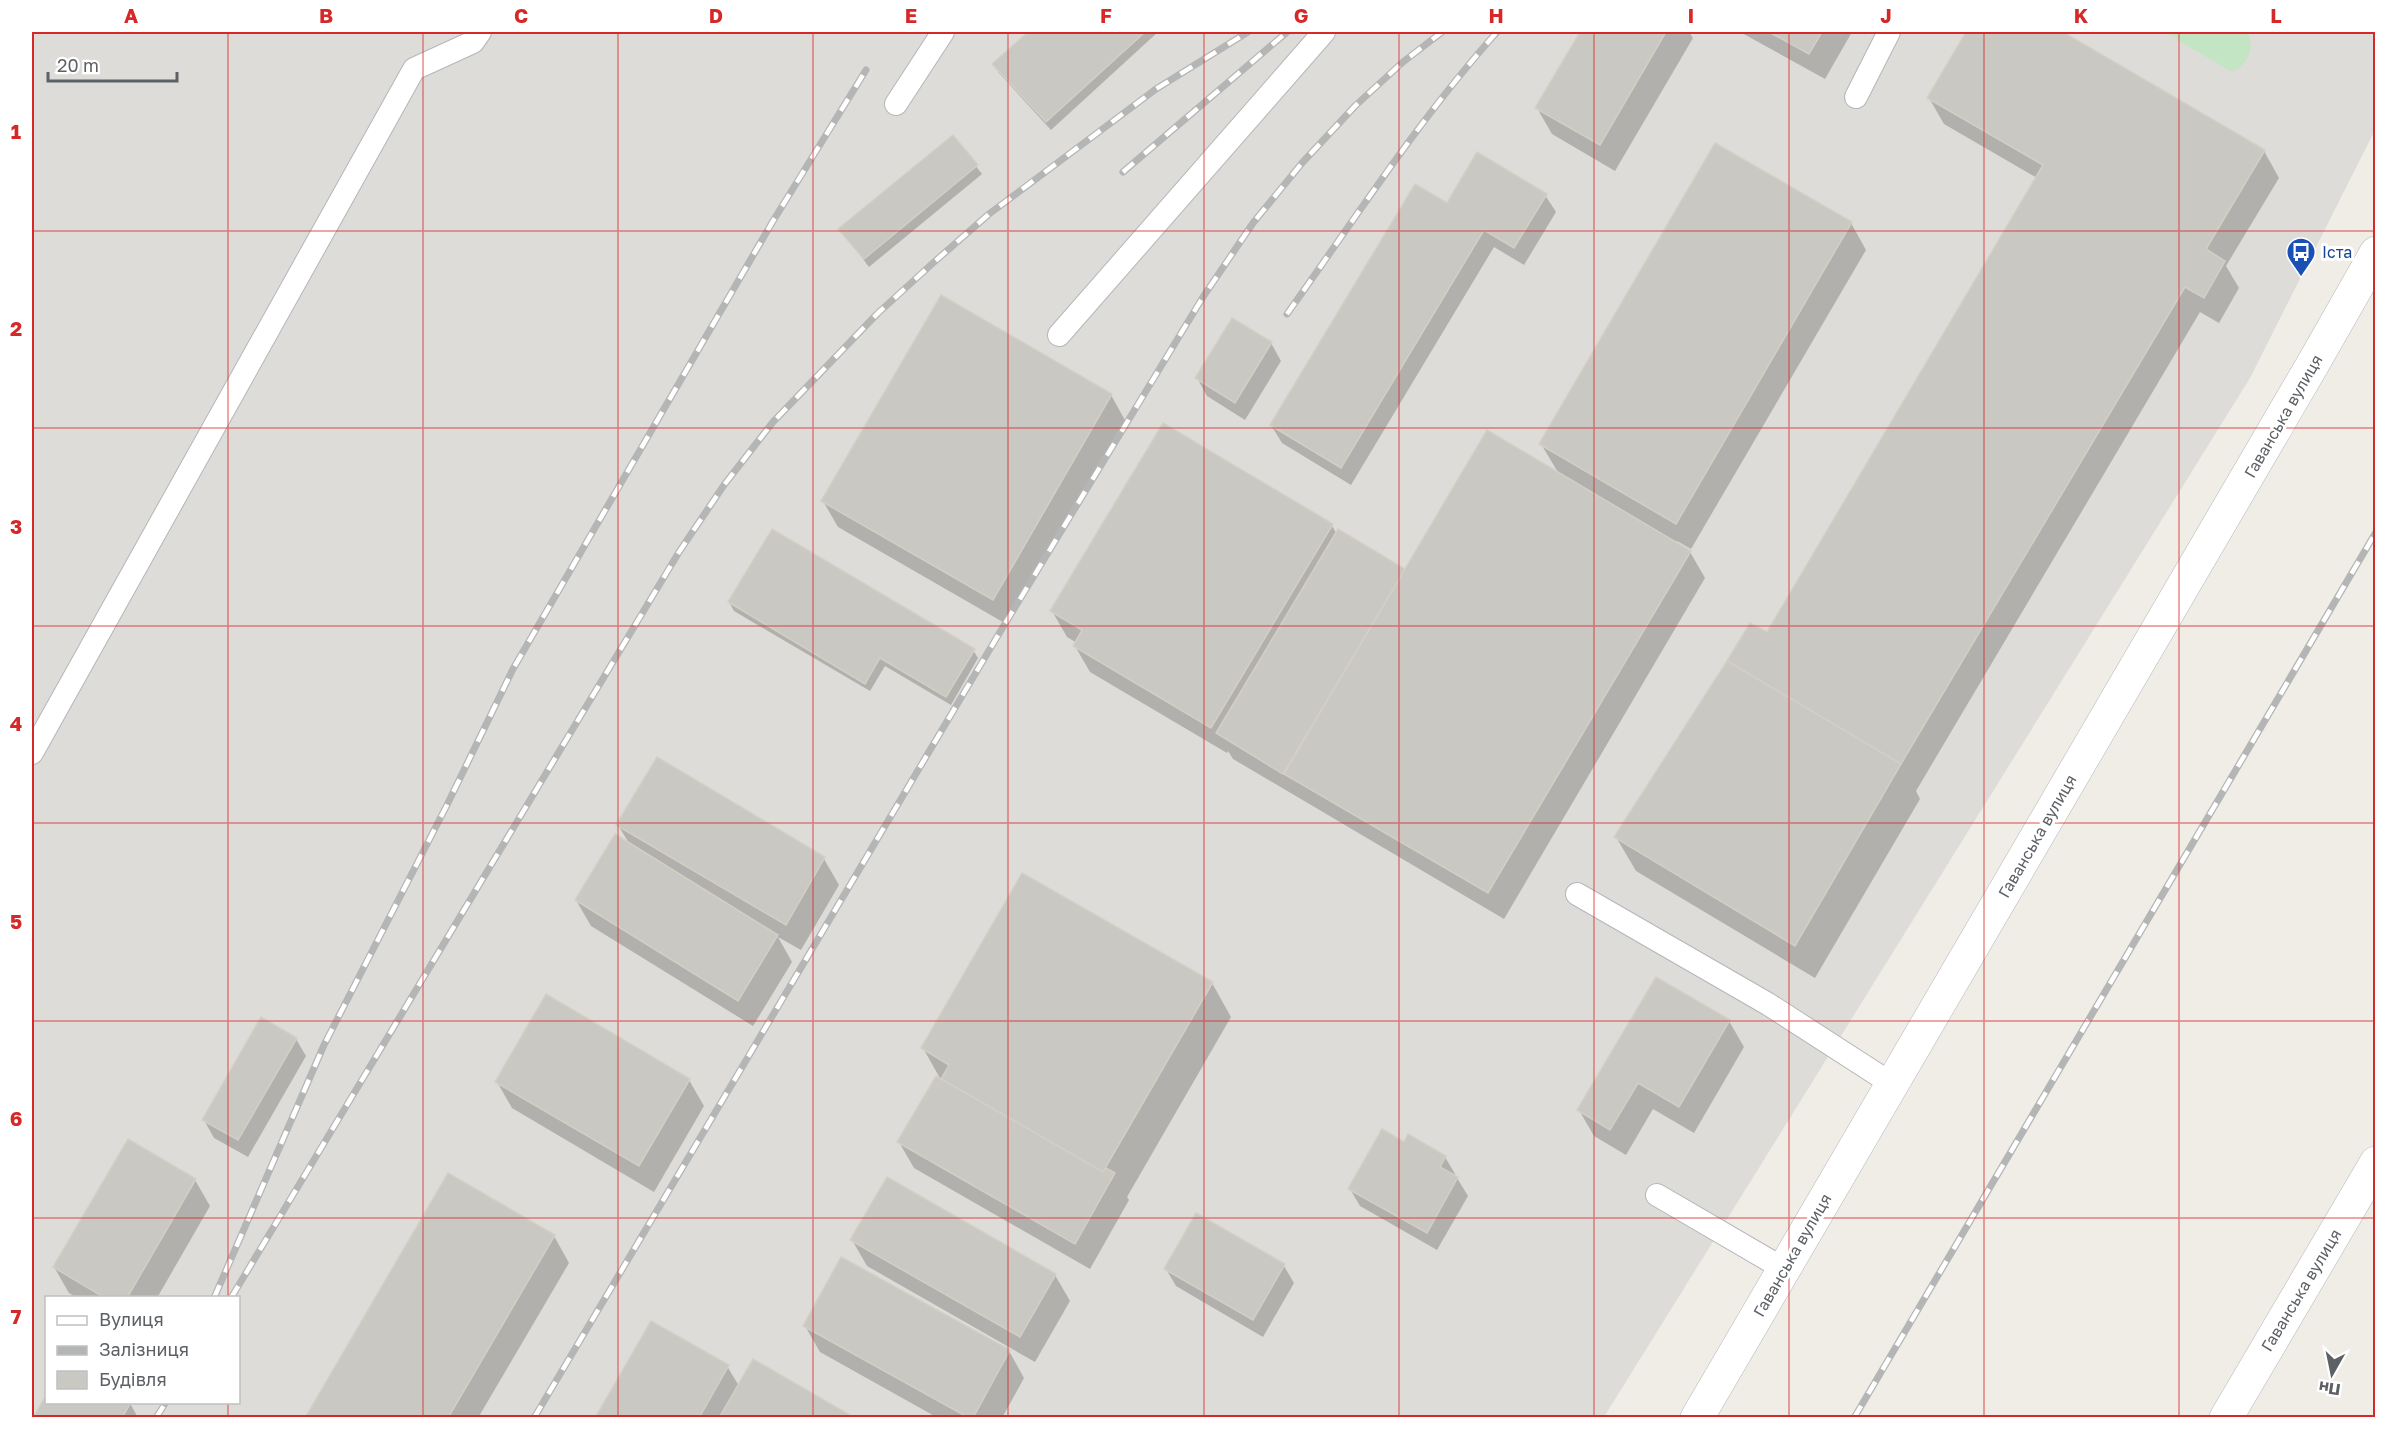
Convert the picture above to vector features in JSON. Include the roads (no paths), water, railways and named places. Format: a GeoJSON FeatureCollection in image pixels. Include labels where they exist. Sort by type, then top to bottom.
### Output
{"type":"FeatureCollection","features":[{"type":"Feature","properties":{"kind":"street","name":"Гаванська вулиця"},"geometry":{"type":"LineString","coordinates":[[1697,1418],[2376,253]]}},
{"type":"Feature","properties":{"kind":"street","name":"Гаванська вулиця"},"geometry":{"type":"LineString","coordinates":[[2236,1414],[2376,1163]]}},
{"type":"Feature","properties":{"kind":"lane"},"geometry":{"type":"LineString","coordinates":[[32,753],[414,69],[472,42],[480,32]]}},
{"type":"Feature","properties":{"kind":"lane"},"geometry":{"type":"LineString","coordinates":[[896,104],[943,32]]}},
{"type":"Feature","properties":{"kind":"lane"},"geometry":{"type":"LineString","coordinates":[[1059,335],[1324,32]]}},
{"type":"Feature","properties":{"kind":"lane"},"geometry":{"type":"LineString","coordinates":[[1856,97],[1889,32]]}},
{"type":"Feature","properties":{"kind":"lane"},"geometry":{"type":"LineString","coordinates":[[1577,894],[1768,1004],[1892,1084]]}},
{"type":"Feature","properties":{"kind":"lane"},"geometry":{"type":"LineString","coordinates":[[1657,1195],[1784,1269]]}},
{"type":"Feature","properties":{"kind":"railway"},"geometry":{"type":"LineString","coordinates":[[232,1296],[679,552],[724,485],[773,422],[877,314],[989,214],[1156,89],[1248,32]]}},
{"type":"Feature","properties":{"kind":"railway"},"geometry":{"type":"LineString","coordinates":[[1123,172],[1287,32]]}},
{"type":"Feature","properties":{"kind":"railway"},"geometry":{"type":"LineString","coordinates":[[534,1418],[1000,632],[1203,297],[1253,223],[1302,163],[1355,106],[1403,62],[1442,32]]}},
{"type":"Feature","properties":{"kind":"railway"},"geometry":{"type":"LineString","coordinates":[[1287,314],[1414,134],[1497,32]]}},
{"type":"Feature","properties":{"kind":"railway"},"geometry":{"type":"LineString","coordinates":[[215,1296],[324,1045],[447,805],[513,669],[773,221],[866,70]]}},
{"type":"Feature","properties":{"kind":"railway"},"geometry":{"type":"LineString","coordinates":[[1854,1418],[2376,532]]}},
{"type":"Feature","properties":{"kind":"railway"},"geometry":{"type":"LineString","coordinates":[[156,1418],[165,1404]]}},
{"type":"Feature","properties":{"kind":"place","name":"Іста"},"geometry":{"type":"Point","coordinates":[2301,278]}}]}
